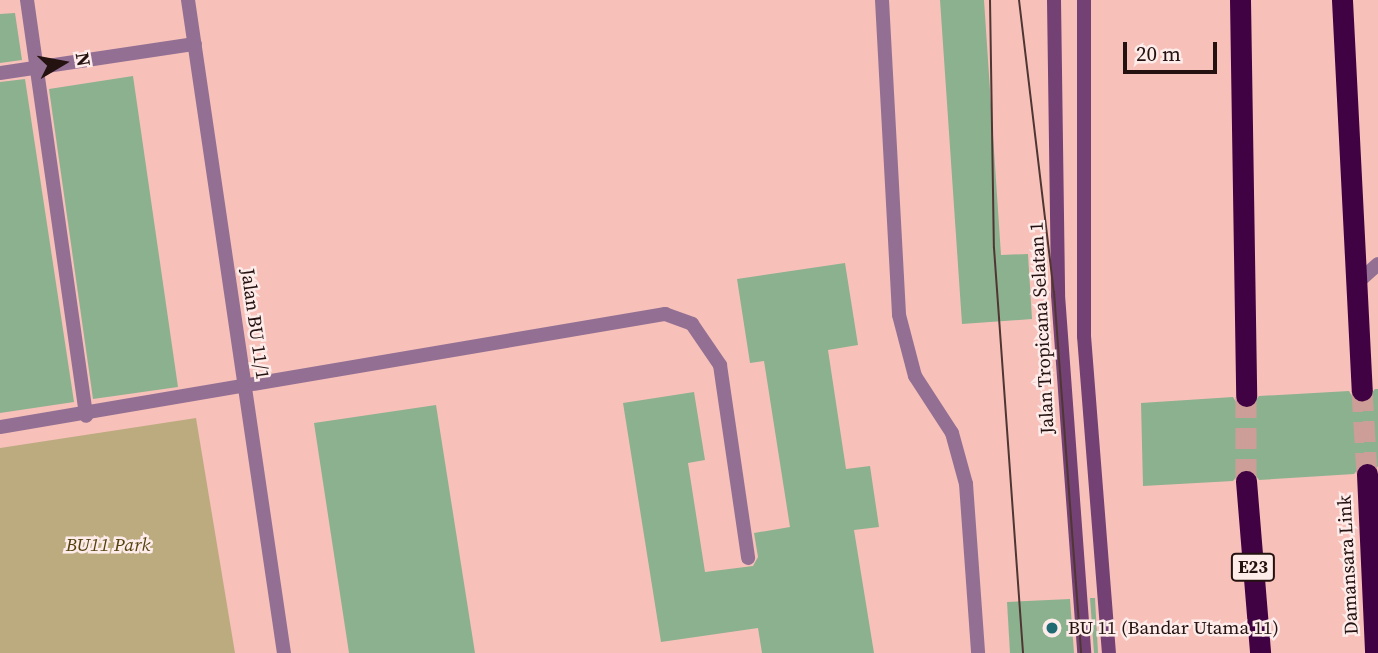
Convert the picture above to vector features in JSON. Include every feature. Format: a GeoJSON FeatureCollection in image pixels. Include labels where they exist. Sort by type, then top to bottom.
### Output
{"type":"FeatureCollection","features":[{"type":"Feature","properties":{"kind":"highway"},"geometry":{"type":"LineString","coordinates":[[1240,0],[1246,396]]}},
{"type":"Feature","properties":{"kind":"highway"},"geometry":{"type":"LineString","coordinates":[[1342,0],[1363,390]]}},
{"type":"Feature","properties":{"kind":"highway","name":"Damansara Link"},"geometry":{"type":"LineString","coordinates":[[1367,474],[1376,642]]}},
{"type":"Feature","properties":{"kind":"highway","name":"E23"},"geometry":{"type":"LineString","coordinates":[[1246,481],[1260,653]]}},
{"type":"Feature","properties":{"kind":"street"},"geometry":{"type":"LineString","coordinates":[[27,0],[86,416]]}},
{"type":"Feature","properties":{"kind":"street","name":"Jalan BU 11/1"},"geometry":{"type":"LineString","coordinates":[[188,0],[284,653]]}},
{"type":"Feature","properties":{"kind":"street"},"geometry":{"type":"LineString","coordinates":[[882,0],[899,315],[915,376],[952,433],[966,484],[978,653]]}},
{"type":"Feature","properties":{"kind":"street","name":"Jalan Tropicana Selatan 1"},"geometry":{"type":"LineString","coordinates":[[1055,0],[1058,295],[1084,653]]}},
{"type":"Feature","properties":{"kind":"street"},"geometry":{"type":"LineString","coordinates":[[1084,0],[1084,336],[1109,653]]}},
{"type":"Feature","properties":{"kind":"street"},"geometry":{"type":"LineString","coordinates":[[0,73],[195,44]]}},
{"type":"Feature","properties":{"kind":"street"},"geometry":{"type":"LineString","coordinates":[[1358,282],[1378,264]]}},
{"type":"Feature","properties":{"kind":"street"},"geometry":{"type":"LineString","coordinates":[[0,427],[86,416],[244,382],[665,314],[692,324],[720,365],[748,558]]}},
{"type":"Feature","properties":{"kind":"green space","name":"BU11 Park"},"geometry":{"type":"Polygon","coordinates":[[[196,418],[235,653],[0,653],[0,448],[196,418]]]}},
{"type":"Feature","properties":{"kind":"building"},"geometry":{"type":"Polygon","coordinates":[[[940,0],[984,0],[1001,255],[1028,254],[1032,319],[962,324],[940,0]]]}},
{"type":"Feature","properties":{"kind":"building"},"geometry":{"type":"Polygon","coordinates":[[[15,13],[22,60],[0,63],[0,14],[15,13]]]}},
{"type":"Feature","properties":{"kind":"building"},"geometry":{"type":"Polygon","coordinates":[[[133,76],[178,387],[93,399],[49,89],[133,76]]]}},
{"type":"Feature","properties":{"kind":"building"},"geometry":{"type":"Polygon","coordinates":[[[25,79],[74,402],[0,413],[0,82],[25,79]]]}},
{"type":"Feature","properties":{"kind":"building"},"geometry":{"type":"Polygon","coordinates":[[[845,263],[858,345],[828,350],[846,469],[870,466],[879,527],[854,530],[874,653],[762,653],[758,628],[661,642],[623,403],[694,392],[705,460],[688,463],[705,572],[753,566],[758,557],[754,533],[790,527],[764,361],[750,363],[737,279],[845,263]]]}},
{"type":"Feature","properties":{"kind":"building"},"geometry":{"type":"Polygon","coordinates":[[[1378,389],[1378,467],[1366,461],[1354,474],[1259,480],[1252,470],[1244,468],[1233,481],[1143,486],[1141,403],[1233,397],[1239,407],[1247,409],[1259,396],[1349,391],[1355,401],[1363,403],[1378,389]]]}},
{"type":"Feature","properties":{"kind":"building"},"geometry":{"type":"Polygon","coordinates":[[[436,405],[475,653],[349,653],[314,423],[436,405]]]}},
{"type":"Feature","properties":{"kind":"building"},"geometry":{"type":"Polygon","coordinates":[[[1090,598],[1095,598],[1098,653],[1094,653],[1090,598]]]}},
{"type":"Feature","properties":{"kind":"building","name":"BU 11 (Bandar Utama 11)"},"geometry":{"type":"Polygon","coordinates":[[[1070,599],[1074,653],[1010,653],[1007,602],[1070,599]]]}},
{"type":"Feature","properties":{"kind":"tunnel"},"geometry":{"type":"LineString","coordinates":[[1362,390],[1367,474]]}},
{"type":"Feature","properties":{"kind":"tunnel"},"geometry":{"type":"LineString","coordinates":[[1246,396],[1246,481]]}},
{"type":"Feature","properties":{"kind":"tram line"},"geometry":{"type":"LineString","coordinates":[[990,0],[994,248],[1023,653]]}},
{"type":"Feature","properties":{"kind":"tram line"},"geometry":{"type":"LineString","coordinates":[[1019,0],[1054,292],[1081,653]]}},
{"type":"Feature","properties":{"kind":"place","name":"BU 11 (Bandar Utama 11)"},"geometry":{"type":"Point","coordinates":[1052,628]}}]}
